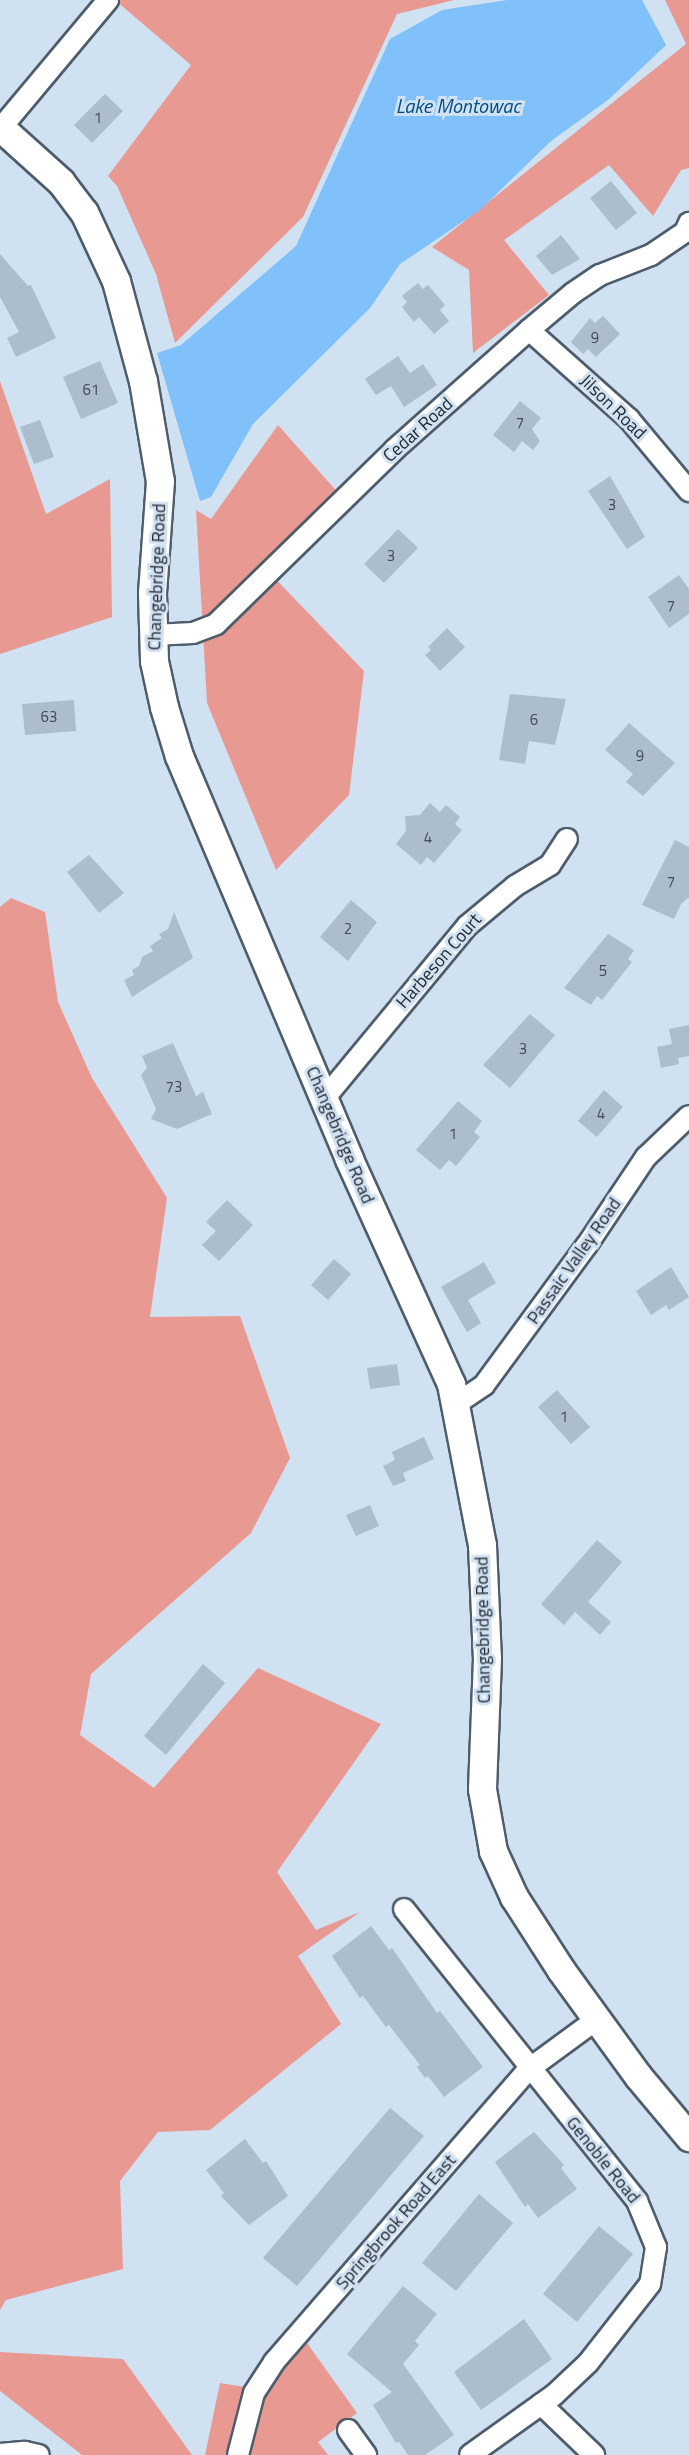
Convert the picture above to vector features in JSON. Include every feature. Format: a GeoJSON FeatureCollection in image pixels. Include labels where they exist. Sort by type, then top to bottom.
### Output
{"type":"FeatureCollection","features":[{"type":"Feature","properties":{"kind":"main road","name":"Changebridge Road"},"geometry":{"type":"LineString","coordinates":[[1,127],[34,155],[78,205],[102,246],[116,280],[143,381],[160,481],[153,635],[154,661],[164,708],[179,756],[324,1099],[451,1384],[474,1493],[486,1595],[482,1790],[487,1827],[514,1897],[597,2019],[689,2137]]}},
{"type":"Feature","properties":{"kind":"street"},"geometry":{"type":"LineString","coordinates":[[1,127],[108,0]]}},
{"type":"Feature","properties":{"kind":"street","name":"Cedar Road"},"geometry":{"type":"LineString","coordinates":[[153,635],[193,633],[226,616],[394,450],[529,330],[573,293],[600,275],[651,255],[685,232],[689,223]]}},
{"type":"Feature","properties":{"kind":"street","name":"Jilson Road"},"geometry":{"type":"LineString","coordinates":[[529,330],[629,419],[689,491]]}},
{"type":"Feature","properties":{"kind":"street","name":"Harbeson Court"},"geometry":{"type":"LineString","coordinates":[[324,1099],[467,926],[516,886],[550,865],[567,839]]}},
{"type":"Feature","properties":{"kind":"street","name":"Passaic Valley Road"},"geometry":{"type":"LineString","coordinates":[[456,1404],[483,1385],[587,1245],[646,1156],[689,1116]]}},
{"type":"Feature","properties":{"kind":"street","name":"Genoble Road"},"geometry":{"type":"LineString","coordinates":[[404,1909],[529,2069],[638,2201],[656,2247],[654,2272],[643,2295],[588,2363],[541,2404],[470,2455]]}},
{"type":"Feature","properties":{"kind":"street","name":"Springbrook Road East"},"geometry":{"type":"LineString","coordinates":[[238,2455],[254,2393],[274,2362],[529,2069],[597,2019]]}},
{"type":"Feature","properties":{"kind":"street"},"geometry":{"type":"LineString","coordinates":[[541,2404],[594,2455]]}},
{"type":"Feature","properties":{"kind":"street"},"geometry":{"type":"LineString","coordinates":[[348,2430],[366,2455]]}},
{"type":"Feature","properties":{"kind":"street"},"geometry":{"type":"LineString","coordinates":[[0,2454],[25,2452],[39,2455]]}},
{"type":"Feature","properties":{"kind":"shaded area"},"geometry":{"type":"Polygon","coordinates":[[[115,0],[454,0],[397,14],[303,217],[175,343],[156,274],[117,186],[108,176],[191,65],[115,0]]]}},
{"type":"Feature","properties":{"kind":"shaded area"},"geometry":{"type":"Polygon","coordinates":[[[665,0],[689,0],[689,168],[681,170],[653,216],[609,165],[504,240],[549,295],[473,353],[469,270],[432,247],[686,44],[665,0]]]}},
{"type":"Feature","properties":{"kind":"shaded area"},"geometry":{"type":"Polygon","coordinates":[[[0,381],[46,514],[110,479],[112,617],[0,654],[0,381]]]}},
{"type":"Feature","properties":{"kind":"shaded area"},"geometry":{"type":"Polygon","coordinates":[[[278,425],[341,496],[265,568],[364,671],[349,795],[276,870],[207,703],[196,510],[211,519],[278,425]]]}},
{"type":"Feature","properties":{"kind":"shaded area"},"geometry":{"type":"Polygon","coordinates":[[[11,898],[45,912],[58,1002],[92,1078],[167,1198],[150,1317],[240,1316],[290,1458],[251,1533],[91,1674],[80,1735],[154,1788],[258,1668],[381,1724],[277,1872],[316,1930],[360,1912],[298,1956],[341,2024],[210,2130],[158,2132],[120,2181],[123,2269],[6,2300],[0,2310],[0,907],[11,898]]]}},
{"type":"Feature","properties":{"kind":"shaded area"},"geometry":{"type":"Polygon","coordinates":[[[297,2329],[357,2413],[318,2442],[328,2455],[205,2455],[220,2383],[257,2389],[297,2329]]]}},
{"type":"Feature","properties":{"kind":"shaded area"},"geometry":{"type":"Polygon","coordinates":[[[0,2352],[123,2359],[192,2455],[82,2455],[0,2391],[0,2352]]]}},
{"type":"Feature","properties":{"kind":"water","name":"Lake Montowac"},"geometry":{"type":"Polygon","coordinates":[[[507,0],[642,0],[666,45],[608,100],[551,141],[480,210],[400,264],[370,308],[253,424],[211,497],[200,501],[157,353],[181,345],[296,246],[390,39],[442,10],[507,0]]]}},
{"type":"Feature","properties":{"kind":"building"},"geometry":{"type":"Polygon","coordinates":[[[105,94],[123,111],[92,143],[74,125],[105,94]]]}},
{"type":"Feature","properties":{"kind":"building"},"geometry":{"type":"Polygon","coordinates":[[[611,181],[637,213],[616,230],[590,198],[611,181]]]}},
{"type":"Feature","properties":{"kind":"building"},"geometry":{"type":"Polygon","coordinates":[[[561,235],[580,259],[552,275],[536,256],[561,235]]]}},
{"type":"Feature","properties":{"kind":"building"},"geometry":{"type":"Polygon","coordinates":[[[0,254],[28,286],[31,285],[56,338],[16,357],[7,338],[19,332],[0,297],[0,254]]]}},
{"type":"Feature","properties":{"kind":"building"},"geometry":{"type":"Polygon","coordinates":[[[418,283],[423,289],[428,285],[445,305],[440,310],[449,321],[434,334],[419,317],[414,322],[402,307],[407,302],[402,296],[418,283]]]}},
{"type":"Feature","properties":{"kind":"building"},"geometry":{"type":"Polygon","coordinates":[[[603,316],[620,334],[596,357],[588,349],[583,354],[571,342],[590,318],[595,323],[603,316]]]}},
{"type":"Feature","properties":{"kind":"building"},"geometry":{"type":"Polygon","coordinates":[[[398,356],[410,373],[423,364],[437,385],[404,407],[391,386],[376,395],[365,379],[398,356]]]}},
{"type":"Feature","properties":{"kind":"building"},"geometry":{"type":"Polygon","coordinates":[[[100,361],[118,403],[81,419],[63,377],[100,361]]]}},
{"type":"Feature","properties":{"kind":"building"},"geometry":{"type":"Polygon","coordinates":[[[520,401],[541,418],[532,429],[540,441],[533,450],[522,441],[514,452],[493,435],[520,401]]]}},
{"type":"Feature","properties":{"kind":"building"},"geometry":{"type":"Polygon","coordinates":[[[40,420],[54,457],[34,464],[20,427],[40,420]]]}},
{"type":"Feature","properties":{"kind":"building"},"geometry":{"type":"Polygon","coordinates":[[[610,476],[645,537],[627,549],[588,491],[610,476]]]}},
{"type":"Feature","properties":{"kind":"building"},"geometry":{"type":"Polygon","coordinates":[[[398,529],[418,548],[384,583],[364,564],[398,529]]]}},
{"type":"Feature","properties":{"kind":"building"},"geometry":{"type":"Polygon","coordinates":[[[679,575],[689,589],[689,614],[669,628],[648,597],[679,575]]]}},
{"type":"Feature","properties":{"kind":"building"},"geometry":{"type":"Polygon","coordinates":[[[447,628],[465,647],[440,671],[425,655],[431,650],[428,647],[447,628]]]}},
{"type":"Feature","properties":{"kind":"building"},"geometry":{"type":"Polygon","coordinates":[[[510,694],[566,699],[555,745],[529,741],[525,764],[499,760],[510,694]]]}},
{"type":"Feature","properties":{"kind":"building"},"geometry":{"type":"Polygon","coordinates":[[[74,700],[76,731],[25,735],[22,704],[74,700]]]}},
{"type":"Feature","properties":{"kind":"building"},"geometry":{"type":"Polygon","coordinates":[[[629,723],[675,763],[643,796],[626,782],[633,774],[605,750],[629,723]]]}},
{"type":"Feature","properties":{"kind":"building"},"geometry":{"type":"Polygon","coordinates":[[[430,803],[440,812],[446,805],[460,817],[455,824],[462,830],[434,863],[427,857],[421,865],[396,844],[406,831],[405,816],[420,815],[430,803]]]}},
{"type":"Feature","properties":{"kind":"building"},"geometry":{"type":"Polygon","coordinates":[[[675,840],[689,847],[689,897],[681,904],[674,919],[642,905],[675,840]]]}},
{"type":"Feature","properties":{"kind":"building"},"geometry":{"type":"Polygon","coordinates":[[[89,855],[124,893],[99,913],[67,872],[89,855]]]}},
{"type":"Feature","properties":{"kind":"building"},"geometry":{"type":"Polygon","coordinates":[[[351,900],[377,922],[348,961],[320,937],[351,900]]]}},
{"type":"Feature","properties":{"kind":"building"},"geometry":{"type":"Polygon","coordinates":[[[174,912],[193,958],[132,997],[124,980],[134,975],[132,970],[139,966],[142,957],[153,951],[150,946],[162,938],[159,934],[168,929],[174,912]]]}},
{"type":"Feature","properties":{"kind":"building"},"geometry":{"type":"Polygon","coordinates":[[[608,934],[634,950],[628,959],[632,962],[602,1000],[597,996],[591,1005],[564,988],[608,934]]]}},
{"type":"Feature","properties":{"kind":"building"},"geometry":{"type":"Polygon","coordinates":[[[530,1014],[555,1035],[510,1088],[483,1065],[530,1014]]]}},
{"type":"Feature","properties":{"kind":"building"},"geometry":{"type":"Polygon","coordinates":[[[689,1025],[689,1056],[678,1058],[679,1064],[661,1068],[657,1047],[672,1044],[669,1029],[689,1025]]]}},
{"type":"Feature","properties":{"kind":"building"},"geometry":{"type":"Polygon","coordinates":[[[173,1043],[196,1096],[203,1092],[212,1114],[177,1129],[151,1119],[156,1109],[141,1075],[147,1068],[142,1056],[173,1043]]]}},
{"type":"Feature","properties":{"kind":"building"},"geometry":{"type":"Polygon","coordinates":[[[604,1090],[623,1107],[597,1137],[578,1121],[604,1090]]]}},
{"type":"Feature","properties":{"kind":"building"},"geometry":{"type":"Polygon","coordinates":[[[458,1101],[482,1121],[474,1132],[480,1137],[456,1166],[449,1160],[440,1170],[416,1150],[458,1101]]]}},
{"type":"Feature","properties":{"kind":"building"},"geometry":{"type":"Polygon","coordinates":[[[227,1200],[253,1225],[219,1261],[202,1245],[216,1231],[206,1222],[227,1200]]]}},
{"type":"Feature","properties":{"kind":"building"},"geometry":{"type":"Polygon","coordinates":[[[334,1259],[351,1274],[328,1300],[311,1285],[334,1259]]]}},
{"type":"Feature","properties":{"kind":"building"},"geometry":{"type":"Polygon","coordinates":[[[484,1262],[496,1283],[468,1300],[481,1323],[467,1332],[441,1287],[484,1262]]]}},
{"type":"Feature","properties":{"kind":"building"},"geometry":{"type":"Polygon","coordinates":[[[671,1267],[689,1297],[669,1310],[666,1305],[651,1315],[636,1291],[671,1267]]]}},
{"type":"Feature","properties":{"kind":"building"},"geometry":{"type":"Polygon","coordinates":[[[397,1364],[400,1385],[370,1389],[367,1368],[397,1364]]]}},
{"type":"Feature","properties":{"kind":"building"},"geometry":{"type":"Polygon","coordinates":[[[557,1390],[590,1427],[571,1444],[538,1407],[557,1390]]]}},
{"type":"Feature","properties":{"kind":"building"},"geometry":{"type":"Polygon","coordinates":[[[424,1437],[434,1459],[403,1473],[406,1481],[393,1486],[383,1466],[395,1460],[392,1452],[424,1437]]]}},
{"type":"Feature","properties":{"kind":"building"},"geometry":{"type":"Polygon","coordinates":[[[370,1505],[379,1526],[356,1536],[346,1515],[370,1505]]]}},
{"type":"Feature","properties":{"kind":"building"},"geometry":{"type":"Polygon","coordinates":[[[597,1540],[622,1562],[588,1602],[611,1622],[600,1635],[575,1612],[564,1625],[541,1604],[597,1540]]]}},
{"type":"Feature","properties":{"kind":"building"},"geometry":{"type":"Polygon","coordinates":[[[203,1664],[225,1683],[166,1755],[144,1736],[203,1664]]]}},
{"type":"Feature","properties":{"kind":"building"},"geometry":{"type":"Polygon","coordinates":[[[371,1926],[389,1950],[392,1948],[437,2013],[440,2011],[483,2067],[444,2097],[428,2076],[425,2078],[417,2067],[420,2065],[389,2025],[386,2027],[363,1996],[360,1998],[332,1956],[371,1926]]]}},
{"type":"Feature","properties":{"kind":"building"},"geometry":{"type":"Polygon","coordinates":[[[390,2108],[424,2136],[297,2286],[263,2258],[390,2108]]]}},
{"type":"Feature","properties":{"kind":"building"},"geometry":{"type":"Polygon","coordinates":[[[534,2132],[564,2165],[561,2168],[577,2189],[538,2218],[528,2204],[525,2207],[495,2162],[534,2132]]]}},
{"type":"Feature","properties":{"kind":"building"},"geometry":{"type":"Polygon","coordinates":[[[245,2139],[263,2163],[266,2161],[288,2196],[249,2225],[221,2196],[224,2193],[206,2170],[245,2139]]]}},
{"type":"Feature","properties":{"kind":"building"},"geometry":{"type":"Polygon","coordinates":[[[479,2194],[513,2223],[456,2291],[422,2263],[479,2194]]]}},
{"type":"Feature","properties":{"kind":"building"},"geometry":{"type":"Polygon","coordinates":[[[599,2226],[633,2254],[577,2322],[543,2294],[599,2226]]]}},
{"type":"Feature","properties":{"kind":"building"},"geometry":{"type":"Polygon","coordinates":[[[403,2286],[437,2314],[415,2341],[419,2345],[403,2364],[454,2435],[425,2455],[408,2455],[399,2442],[396,2443],[373,2405],[392,2392],[347,2354],[403,2286]]]}},
{"type":"Feature","properties":{"kind":"building"},"geometry":{"type":"Polygon","coordinates":[[[524,2319],[552,2359],[481,2410],[454,2372],[524,2319]]]}}]}
